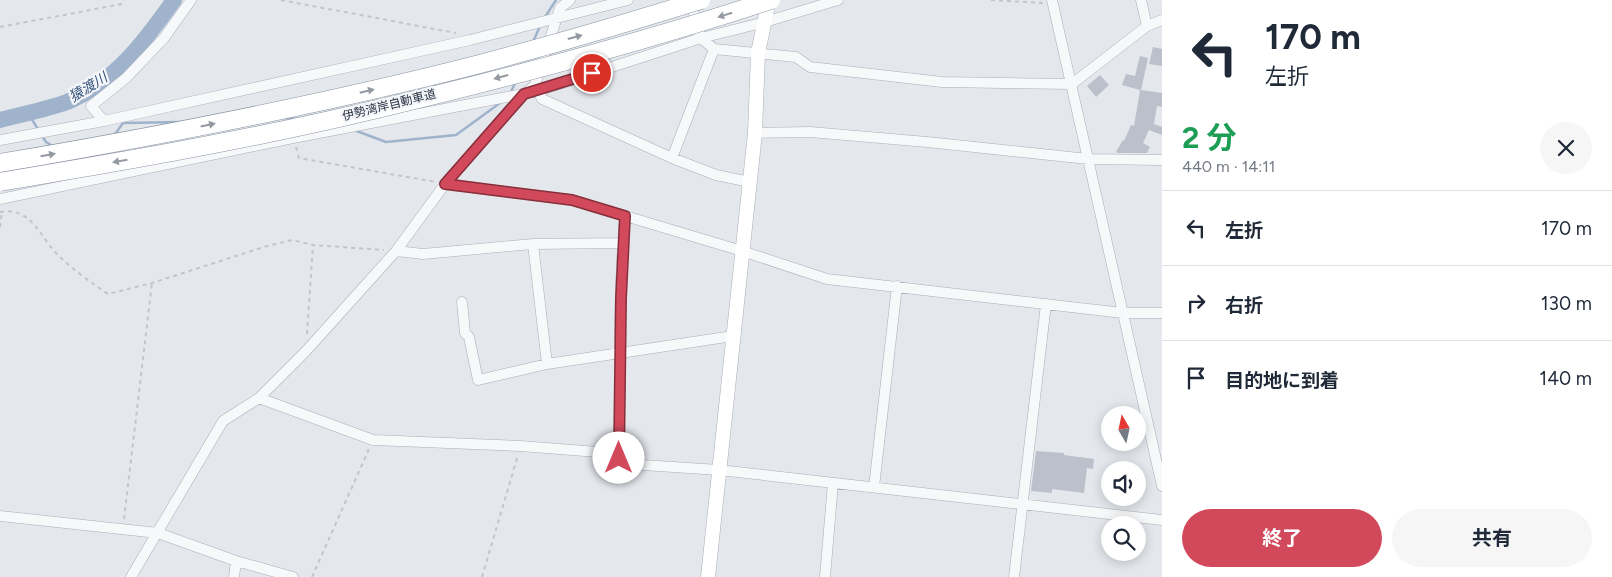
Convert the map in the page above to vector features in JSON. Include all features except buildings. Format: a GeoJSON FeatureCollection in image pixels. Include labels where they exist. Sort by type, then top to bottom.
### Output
{"type":"FeatureCollection","features":[{"type":"Feature","properties":{"kind":"highway","name":"伊勢湾岸自動車道"},"geometry":{"type":"LineString","coordinates":[[0,163],[203,126],[348,95],[477,64],[620,25],[701,0]]}},
{"type":"Feature","properties":{"kind":"highway","name":"伊勢湾岸自動車道"},"geometry":{"type":"LineString","coordinates":[[0,194],[207,145],[352,115],[627,44],[770,0]]}},
{"type":"Feature","properties":{"kind":"street"},"geometry":{"type":"LineString","coordinates":[[104,121],[92,106],[139,65],[164,38],[192,0]]}},
{"type":"Feature","properties":{"kind":"street"},"geometry":{"type":"LineString","coordinates":[[132,577],[223,421],[259,398],[306,351],[396,251],[445,184],[534,85],[560,8],[570,0]]}},
{"type":"Feature","properties":{"kind":"street"},"geometry":{"type":"LineString","coordinates":[[0,140],[104,121],[470,40],[556,18],[592,5],[628,0]]}},
{"type":"Feature","properties":{"kind":"street"},"geometry":{"type":"LineString","coordinates":[[690,0],[701,38],[714,49],[796,57],[810,68],[942,82],[1072,84],[1147,26],[1162,20]]}},
{"type":"Feature","properties":{"kind":"street"},"geometry":{"type":"LineString","coordinates":[[708,577],[755,133],[758,53],[770,0]]}},
{"type":"Feature","properties":{"kind":"street"},"geometry":{"type":"LineString","coordinates":[[0,194],[538,91],[701,38],[765,22],[838,0]]}},
{"type":"Feature","properties":{"kind":"street"},"geometry":{"type":"LineString","coordinates":[[1141,0],[1147,26]]}},
{"type":"Feature","properties":{"kind":"street"},"geometry":{"type":"LineString","coordinates":[[1052,2],[1160,466],[1162,486]]}},
{"type":"Feature","properties":{"kind":"street"},"geometry":{"type":"LineString","coordinates":[[672,158],[714,49]]}},
{"type":"Feature","properties":{"kind":"street"},"geometry":{"type":"LineString","coordinates":[[538,91],[542,100],[672,158],[716,175],[750,182]]}},
{"type":"Feature","properties":{"kind":"street"},"geometry":{"type":"LineString","coordinates":[[755,133],[820,133],[927,142],[1088,160],[1162,160]]}},
{"type":"Feature","properties":{"kind":"street"},"geometry":{"type":"LineString","coordinates":[[445,184],[572,200],[742,251],[827,279],[1123,313],[1162,313]]}},
{"type":"Feature","properties":{"kind":"street"},"geometry":{"type":"LineString","coordinates":[[619,458],[620,352],[625,216]]}},
{"type":"Feature","properties":{"kind":"street"},"geometry":{"type":"LineString","coordinates":[[396,251],[423,254],[533,244],[623,243]]}},
{"type":"Feature","properties":{"kind":"street"},"geometry":{"type":"LineString","coordinates":[[533,244],[547,364]]}},
{"type":"Feature","properties":{"kind":"street"},"geometry":{"type":"LineString","coordinates":[[874,487],[896,286]]}},
{"type":"Feature","properties":{"kind":"street"},"geometry":{"type":"LineString","coordinates":[[462,302],[464,333],[469,337],[478,380],[547,364],[733,336]]}},
{"type":"Feature","properties":{"kind":"street"},"geometry":{"type":"LineString","coordinates":[[1014,577],[1046,304]]}},
{"type":"Feature","properties":{"kind":"street"},"geometry":{"type":"LineString","coordinates":[[259,398],[372,440],[520,446],[598,452],[643,465],[719,470],[1162,520]]}},
{"type":"Feature","properties":{"kind":"street"},"geometry":{"type":"LineString","coordinates":[[825,577],[833,483]]}},
{"type":"Feature","properties":{"kind":"street"},"geometry":{"type":"LineString","coordinates":[[0,516],[158,533],[236,561],[293,577]]}},
{"type":"Feature","properties":{"kind":"street"},"geometry":{"type":"LineString","coordinates":[[234,577],[236,561]]}},
{"type":"Feature","properties":{"kind":"path"},"geometry":{"type":"LineString","coordinates":[[0,27],[122,4],[124,0]]}},
{"type":"Feature","properties":{"kind":"path"},"geometry":{"type":"LineString","coordinates":[[281,0],[471,36],[470,40]]}},
{"type":"Feature","properties":{"kind":"path"},"geometry":{"type":"LineString","coordinates":[[990,0],[1052,2]]}},
{"type":"Feature","properties":{"kind":"path"},"geometry":{"type":"LineString","coordinates":[[293,138],[299,158],[445,184]]}},
{"type":"Feature","properties":{"kind":"path"},"geometry":{"type":"LineString","coordinates":[[0,194],[0,227]]}},
{"type":"Feature","properties":{"kind":"path"},"geometry":{"type":"LineString","coordinates":[[1,212],[11,212],[34,223],[56,253],[108,294],[152,283],[267,246],[292,240],[313,244],[396,251]]}},
{"type":"Feature","properties":{"kind":"path"},"geometry":{"type":"LineString","coordinates":[[306,351],[313,244]]}},
{"type":"Feature","properties":{"kind":"path"},"geometry":{"type":"LineString","coordinates":[[123,529],[152,283]]}},
{"type":"Feature","properties":{"kind":"path"},"geometry":{"type":"LineString","coordinates":[[312,577],[372,440]]}},
{"type":"Feature","properties":{"kind":"path"},"geometry":{"type":"LineString","coordinates":[[482,577],[520,446]]}},
{"type":"Feature","properties":{"kind":"waterway","name":"猿渡川"},"geometry":{"type":"LineString","coordinates":[[0,120],[67,102],[84,94],[100,83],[128,59],[174,0]]}},
{"type":"Feature","properties":{"kind":"waterway"},"geometry":{"type":"LineString","coordinates":[[545,17],[556,0]]}},
{"type":"Feature","properties":{"kind":"waterway"},"geometry":{"type":"LineString","coordinates":[[533,42],[540,26]]}},
{"type":"Feature","properties":{"kind":"waterway"},"geometry":{"type":"LineString","coordinates":[[510,94],[515,83]]}},
{"type":"Feature","properties":{"kind":"waterway"},"geometry":{"type":"LineString","coordinates":[[354,130],[386,142],[456,135],[500,103]]}},
{"type":"Feature","properties":{"kind":"waterway"},"geometry":{"type":"LineString","coordinates":[[28,113],[39,131]]}},
{"type":"Feature","properties":{"kind":"waterway"},"geometry":{"type":"LineString","coordinates":[[283,118],[298,119]]}},
{"type":"Feature","properties":{"kind":"waterway"},"geometry":{"type":"LineString","coordinates":[[113,137],[123,123],[181,122]]}},
{"type":"Feature","properties":{"kind":"waterway"},"geometry":{"type":"LineString","coordinates":[[42,136],[46,142],[54,147]]}},
{"type":"Feature","properties":{"kind":"route"},"geometry":{"type":"LineString","coordinates":[[592,73],[524,94],[445,184],[572,200],[625,216],[621,298],[619,458]]}}]}
